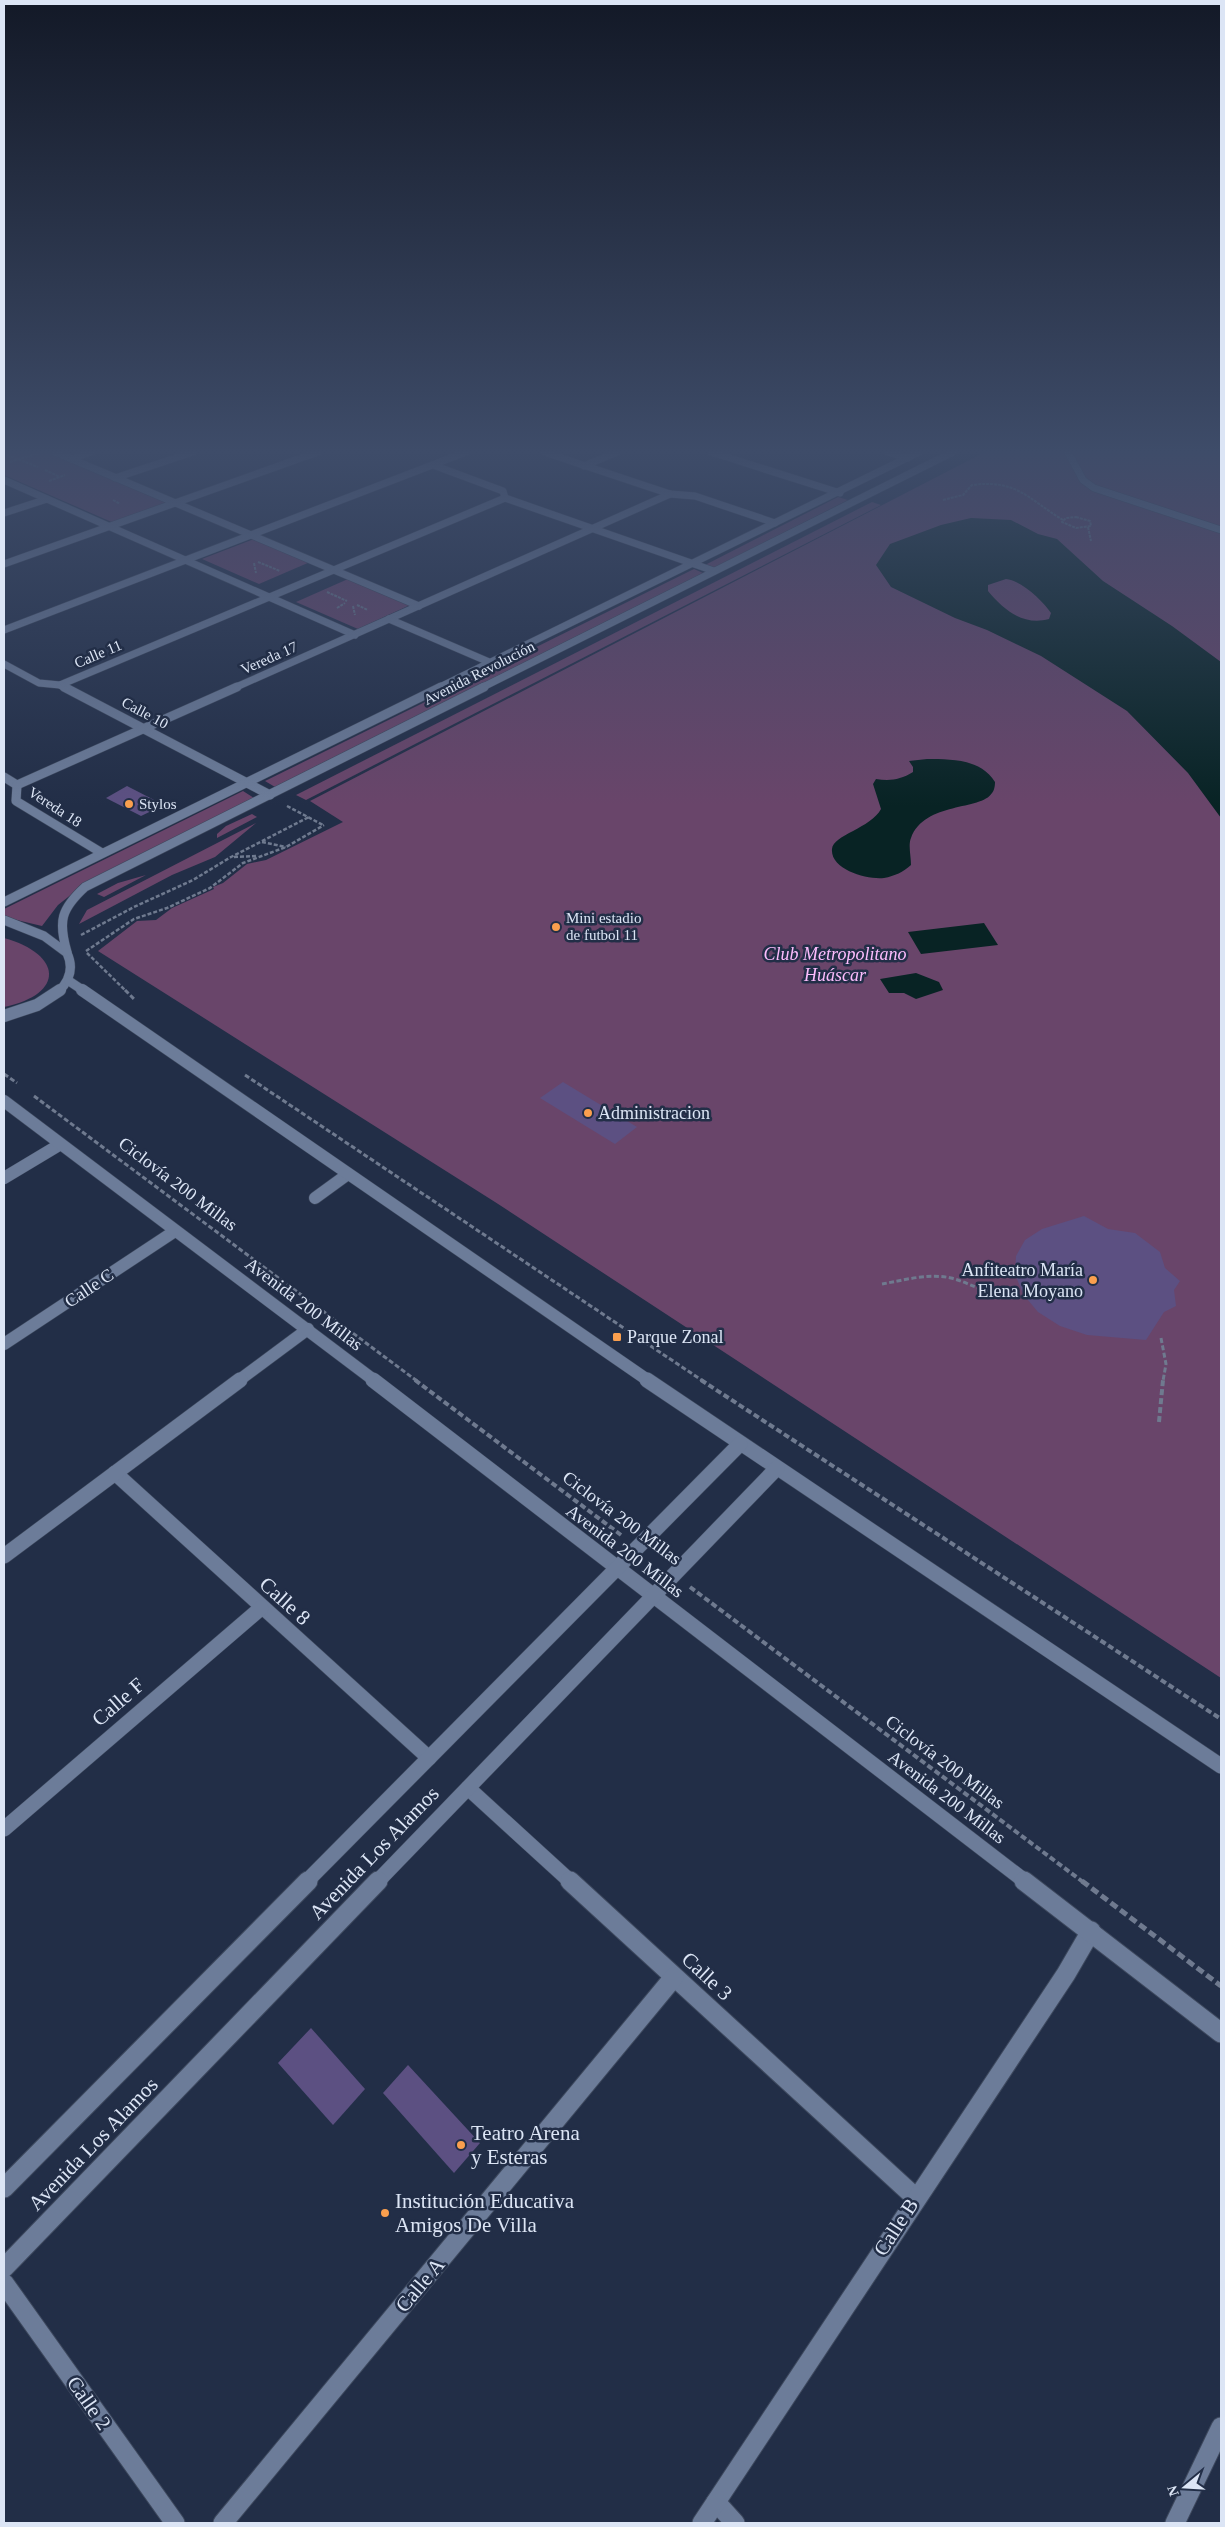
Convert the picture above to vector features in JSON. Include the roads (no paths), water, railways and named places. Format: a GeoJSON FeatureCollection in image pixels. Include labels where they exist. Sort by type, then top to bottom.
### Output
{"type":"FeatureCollection","features":[{"type":"Feature","properties":{"kind":"street"},"geometry":{"type":"LineString","coordinates":[[4,630],[160,570]]}},
{"type":"Feature","properties":{"kind":"street"},"geometry":{"type":"LineString","coordinates":[[208,570],[355,635]]}},
{"type":"Feature","properties":{"kind":"street","name":"Calle 11"},"geometry":{"type":"LineString","coordinates":[[60,684],[334,570]]}},
{"type":"Feature","properties":{"kind":"street"},"geometry":{"type":"LineString","coordinates":[[334,570],[419,606]]}},
{"type":"Feature","properties":{"kind":"street","name":"Vereda 17"},"geometry":{"type":"LineString","coordinates":[[16,785],[501,570]]}},
{"type":"Feature","properties":{"kind":"street","name":"Avenida Revolución"},"geometry":{"type":"LineString","coordinates":[[4,902],[677,570]]}},
{"type":"Feature","properties":{"kind":"street","name":"Avenida Revolución"},"geometry":{"type":"LineString","coordinates":[[69,980],[72,966],[60,924],[63,912],[73,897],[85,887],[714,571]]}},
{"type":"Feature","properties":{"kind":"street"},"geometry":{"type":"LineString","coordinates":[[389,619],[489,662]]}},
{"type":"Feature","properties":{"kind":"street","name":"Calle 10"},"geometry":{"type":"LineString","coordinates":[[4,664],[39,683],[60,684],[270,795]]}},
{"type":"Feature","properties":{"kind":"street","name":"Vereda 18"},"geometry":{"type":"LineString","coordinates":[[4,777],[16,785],[16,801],[102,853]]}},
{"type":"Feature","properties":{"kind":"street"},"geometry":{"type":"LineString","coordinates":[[4,920],[34,931],[67,952]]}},
{"type":"Feature","properties":{"kind":"street"},"geometry":{"type":"LineString","coordinates":[[4,1016],[21,1012],[51,998],[69,980],[740,1444],[1221,1766]]}},
{"type":"Feature","properties":{"kind":"street","name":"Avenida 200 Millas"},"geometry":{"type":"LineString","coordinates":[[4,1101],[60,1145],[308,1329],[616,1569],[1091,1931],[1221,2033]]}},
{"type":"Feature","properties":{"kind":"street"},"geometry":{"type":"LineString","coordinates":[[4,1178],[60,1145]]}},
{"type":"Feature","properties":{"kind":"street"},"geometry":{"type":"LineString","coordinates":[[315,1198],[348,1174]]}},
{"type":"Feature","properties":{"kind":"street","name":"Calle C"},"geometry":{"type":"LineString","coordinates":[[4,1344],[175,1231]]}},
{"type":"Feature","properties":{"kind":"street"},"geometry":{"type":"LineString","coordinates":[[4,1556],[308,1329]]}},
{"type":"Feature","properties":{"kind":"street","name":"Avenida Los Alamos"},"geometry":{"type":"LineString","coordinates":[[4,2188],[740,1444]]}},
{"type":"Feature","properties":{"kind":"street","name":"Avenida Los Alamos"},"geometry":{"type":"LineString","coordinates":[[4,2268],[652,1595],[777,1468]]}},
{"type":"Feature","properties":{"kind":"street","name":"Calle 8"},"geometry":{"type":"LineString","coordinates":[[115,1473],[261,1608],[429,1758]]}},
{"type":"Feature","properties":{"kind":"street","name":"Calle F"},"geometry":{"type":"LineString","coordinates":[[4,1829],[261,1608]]}},
{"type":"Feature","properties":{"kind":"street","name":"Calle 3"},"geometry":{"type":"LineString","coordinates":[[468,1788],[916,2198]]}},
{"type":"Feature","properties":{"kind":"street","name":"Calle B"},"geometry":{"type":"LineString","coordinates":[[702,2523],[1066,1974],[1091,1931]]}},
{"type":"Feature","properties":{"kind":"street","name":"Calle A"},"geometry":{"type":"LineString","coordinates":[[223,2523],[674,1977]]}},
{"type":"Feature","properties":{"kind":"street","name":"Calle 2"},"geometry":{"type":"LineString","coordinates":[[4,2283],[175,2523]]}},
{"type":"Feature","properties":{"kind":"street"},"geometry":{"type":"LineString","coordinates":[[1175,2523],[1221,2427]]}},
{"type":"Feature","properties":{"kind":"street"},"geometry":{"type":"LineString","coordinates":[[716,2502],[735,2523]]}},
{"type":"Feature","properties":{"kind":"place","name":"Stylos"},"geometry":{"type":"Point","coordinates":[129,804]}},
{"type":"Feature","properties":{"kind":"place","name":"Mini estadio de futbol 11"},"geometry":{"type":"Point","coordinates":[556,927]}},
{"type":"Feature","properties":{"kind":"place","name":"Administracion"},"geometry":{"type":"Point","coordinates":[588,1113]}},
{"type":"Feature","properties":{"kind":"place","name":"Anfiteatro María Elena Moyano"},"geometry":{"type":"Point","coordinates":[1093,1280]}},
{"type":"Feature","properties":{"kind":"place","name":"Parque Zonal"},"geometry":{"type":"Point","coordinates":[617,1337]}},
{"type":"Feature","properties":{"kind":"place","name":"Teatro Arena y Esteras"},"geometry":{"type":"Point","coordinates":[461,2145]}},
{"type":"Feature","properties":{"kind":"place","name":"Institución Educativa Amigos De Villa"},"geometry":{"type":"Point","coordinates":[385,2213]}},
{"type":"Feature","properties":{"kind":"park label","name":"Club Metropolitano Huáscar"},"geometry":{"type":"Point","coordinates":[835,964]}}]}
